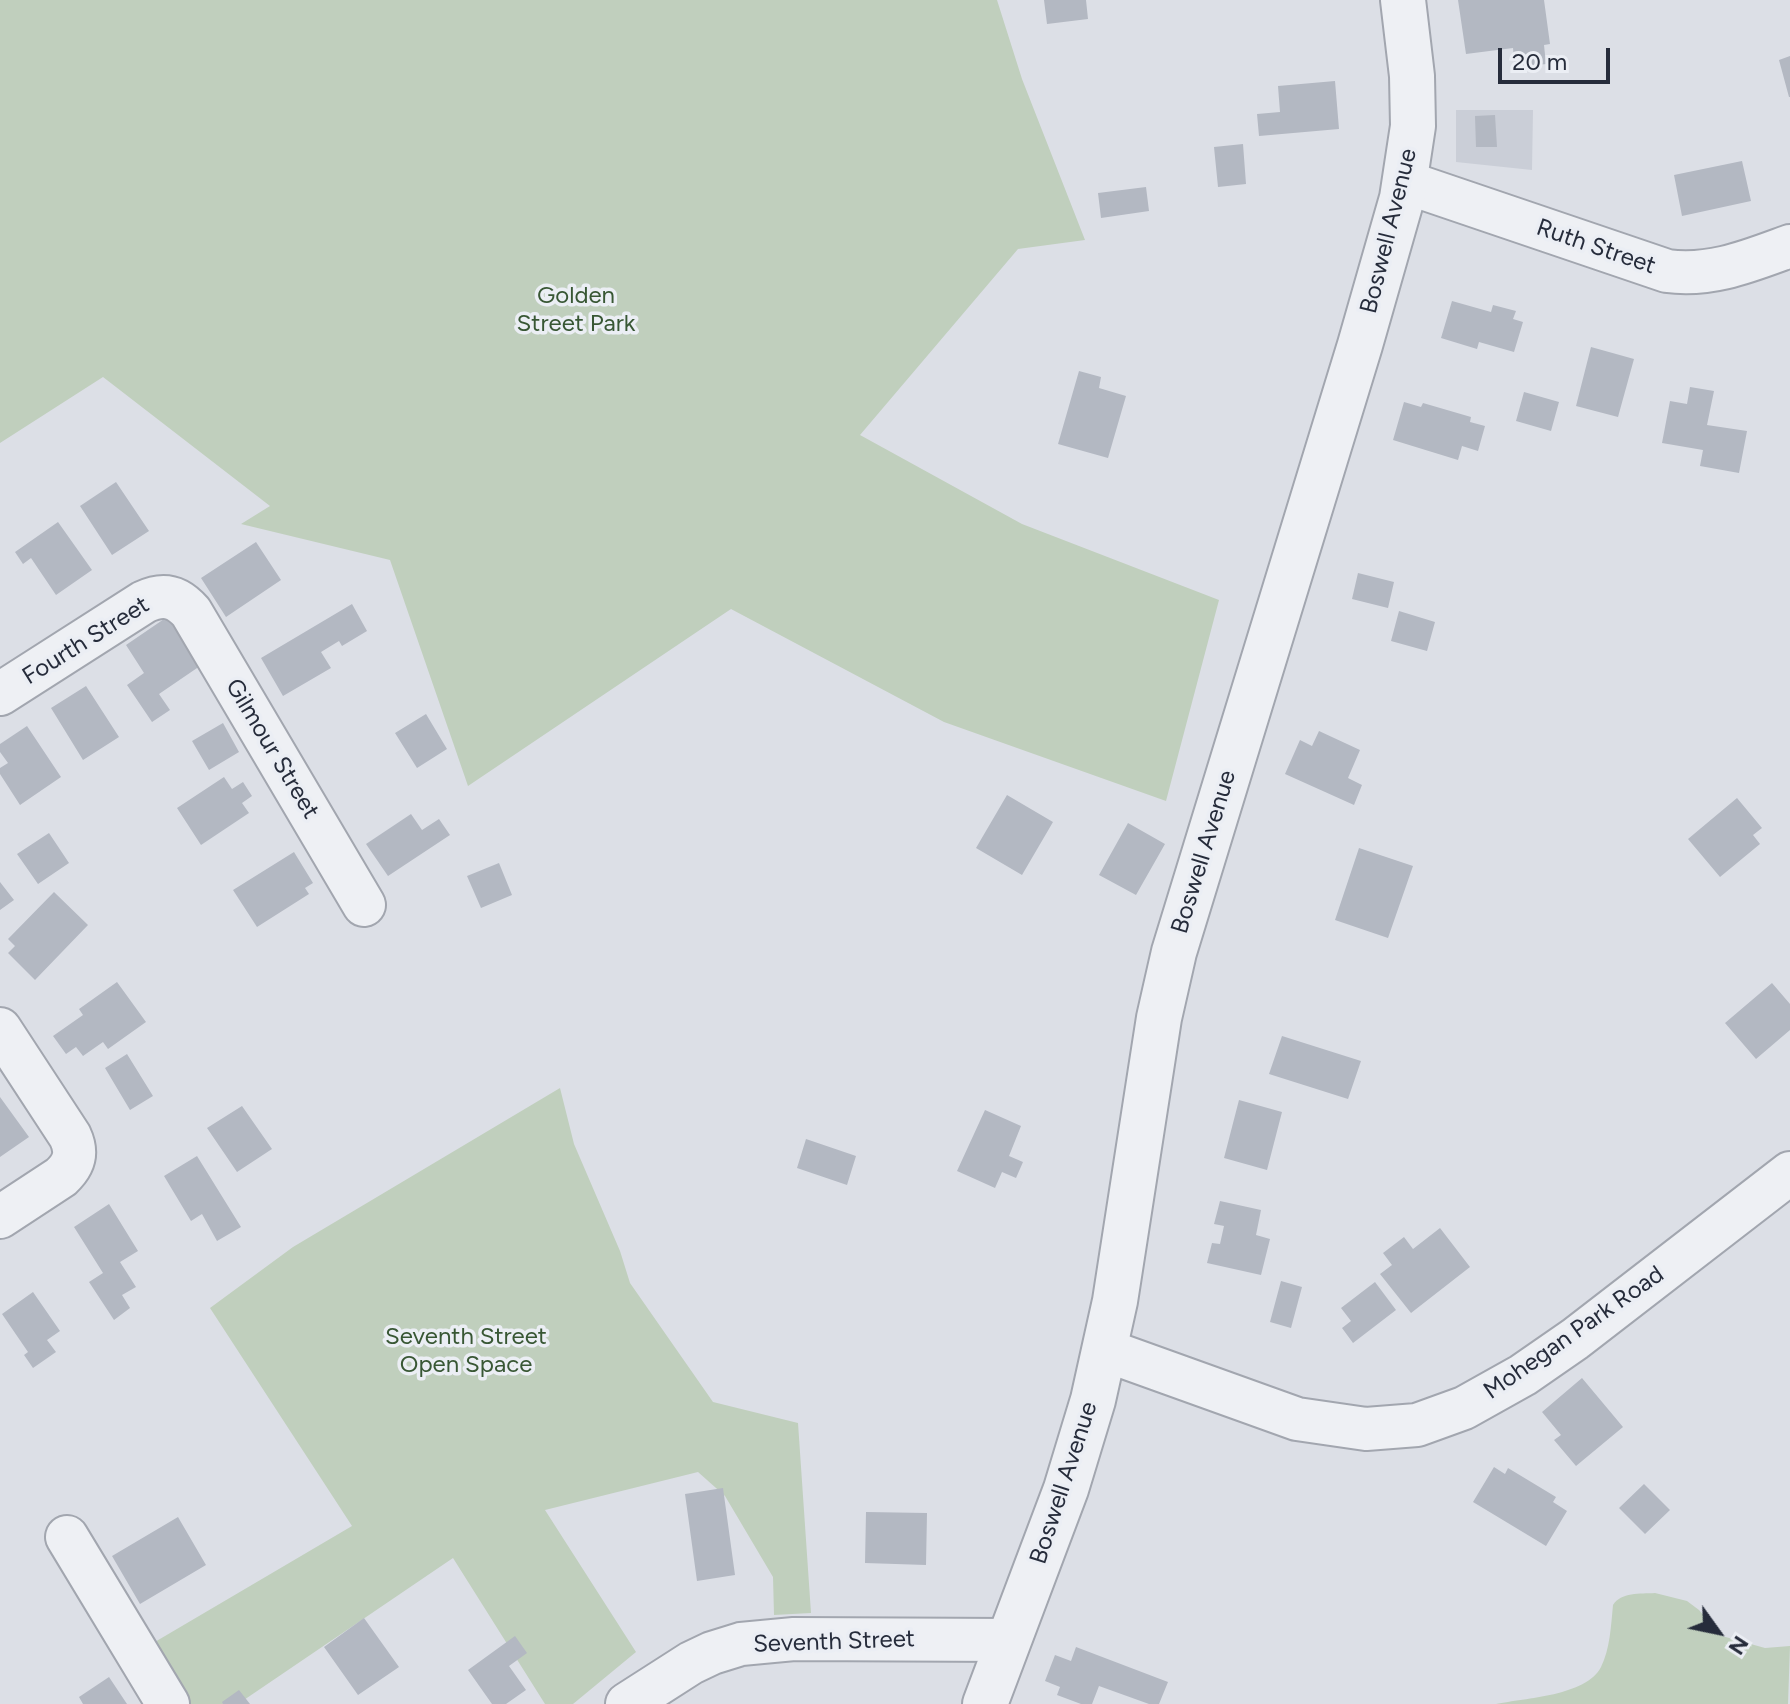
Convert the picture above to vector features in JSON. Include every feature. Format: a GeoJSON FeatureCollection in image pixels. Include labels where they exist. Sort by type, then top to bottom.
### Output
{"type":"FeatureCollection","features":[{"type":"Feature","properties":{"kind":"street","name":"Boswell Avenue"},"geometry":{"type":"LineString","coordinates":[[985,1704],[1071,1475],[1105,1350],[1159,1018],[1174,952],[1360,345],[1405,182],[1413,126],[1413,93],[1403,0]]}},
{"type":"Feature","properties":{"kind":"street","name":"Ruth Street"},"geometry":{"type":"LineString","coordinates":[[1405,182],[1667,271],[1693,274],[1712,271],[1790,246]]}},
{"type":"Feature","properties":{"kind":"street","name":"Fourth Street"},"geometry":{"type":"LineString","coordinates":[[0,694],[144,602],[164,596],[175,598]]}},
{"type":"Feature","properties":{"kind":"street","name":"Gilmour Street"},"geometry":{"type":"LineString","coordinates":[[175,598],[191,612],[364,905]]}},
{"type":"Feature","properties":{"kind":"street"},"geometry":{"type":"LineString","coordinates":[[0,1029],[74,1144],[73,1163],[61,1177],[0,1217]]}},
{"type":"Feature","properties":{"kind":"street","name":"Mohegan Park Road"},"geometry":{"type":"LineString","coordinates":[[1105,1350],[1297,1419],[1366,1429],[1417,1425],[1464,1408],[1523,1375],[1575,1339],[1790,1173]]}},
{"type":"Feature","properties":{"kind":"street"},"geometry":{"type":"LineString","coordinates":[[67,1537],[168,1704]]}},
{"type":"Feature","properties":{"kind":"street","name":"Seventh Street"},"geometry":{"type":"LineString","coordinates":[[627,1704],[691,1663],[741,1644],[794,1639],[1009,1640]]}},
{"type":"Feature","properties":{"kind":"shaded area"},"geometry":{"type":"Polygon","coordinates":[[[1456,110],[1533,110],[1532,170],[1456,162],[1456,110]]]}},
{"type":"Feature","properties":{"kind":"green space","name":"Golden Street Park"},"geometry":{"type":"Polygon","coordinates":[[[0,0],[997,0],[1022,79],[1085,240],[1018,249],[860,435],[1022,524],[1219,600],[1166,801],[944,722],[731,609],[468,786],[390,560],[241,524],[270,506],[103,377],[0,443],[0,0]]]}},
{"type":"Feature","properties":{"kind":"green space","name":"Seventh Street Open Space"},"geometry":{"type":"Polygon","coordinates":[[[560,1088],[574,1144],[620,1251],[630,1283],[713,1402],[798,1423],[811,1613],[774,1615],[773,1577],[725,1496],[698,1472],[545,1510],[636,1652],[573,1704],[545,1704],[453,1558],[238,1704],[184,1704],[148,1646],[352,1526],[210,1308],[293,1247],[560,1088]]]}},
{"type":"Feature","properties":{"kind":"green space"},"geometry":{"type":"Polygon","coordinates":[[[1655,1593],[1687,1601],[1722,1636],[1765,1648],[1790,1646],[1788,1704],[1496,1704],[1569,1690],[1593,1677],[1606,1653],[1613,1605],[1626,1596],[1655,1593]]]}},
{"type":"Feature","properties":{"kind":"building"},"geometry":{"type":"Polygon","coordinates":[[[1044,0],[1086,0],[1088,19],[1047,24],[1044,0]]]}},
{"type":"Feature","properties":{"kind":"building"},"geometry":{"type":"Polygon","coordinates":[[[1458,0],[1544,0],[1550,44],[1544,45],[1546,64],[1515,68],[1513,48],[1466,54],[1458,0]]]}},
{"type":"Feature","properties":{"kind":"building"},"geometry":{"type":"Polygon","coordinates":[[[1790,56],[1790,97],[1789,97],[1779,60],[1790,56]]]}},
{"type":"Feature","properties":{"kind":"building"},"geometry":{"type":"Polygon","coordinates":[[[1335,81],[1339,129],[1259,136],[1257,114],[1280,112],[1278,86],[1335,81]]]}},
{"type":"Feature","properties":{"kind":"building"},"geometry":{"type":"Polygon","coordinates":[[[1495,115],[1497,147],[1476,147],[1475,116],[1495,115]]]}},
{"type":"Feature","properties":{"kind":"building"},"geometry":{"type":"Polygon","coordinates":[[[1243,144],[1246,184],[1218,187],[1214,147],[1243,144]]]}},
{"type":"Feature","properties":{"kind":"building"},"geometry":{"type":"Polygon","coordinates":[[[1742,161],[1751,201],[1682,216],[1674,175],[1742,161]]]}},
{"type":"Feature","properties":{"kind":"building"},"geometry":{"type":"Polygon","coordinates":[[[1146,187],[1149,211],[1101,218],[1098,193],[1146,187]]]}},
{"type":"Feature","properties":{"kind":"building"},"geometry":{"type":"Polygon","coordinates":[[[1452,301],[1491,312],[1493,305],[1516,311],[1513,319],[1523,322],[1514,352],[1479,342],[1477,349],[1441,338],[1452,301]]]}},
{"type":"Feature","properties":{"kind":"building"},"geometry":{"type":"Polygon","coordinates":[[[1591,347],[1634,359],[1618,417],[1576,406],[1591,347]]]}},
{"type":"Feature","properties":{"kind":"building"},"geometry":{"type":"Polygon","coordinates":[[[1079,371],[1101,377],[1099,388],[1126,396],[1108,458],[1058,444],[1079,371]]]}},
{"type":"Feature","properties":{"kind":"building"},"geometry":{"type":"Polygon","coordinates":[[[1690,387],[1714,391],[1707,425],[1747,431],[1739,473],[1700,466],[1703,450],[1662,443],[1670,401],[1687,404],[1690,387]]]}},
{"type":"Feature","properties":{"kind":"building"},"geometry":{"type":"Polygon","coordinates":[[[1524,392],[1559,402],[1551,431],[1516,421],[1524,392]]]}},
{"type":"Feature","properties":{"kind":"building"},"geometry":{"type":"Polygon","coordinates":[[[1404,402],[1421,407],[1423,403],[1471,417],[1470,422],[1485,426],[1478,451],[1462,446],[1458,460],[1393,440],[1404,402]]]}},
{"type":"Feature","properties":{"kind":"building"},"geometry":{"type":"Polygon","coordinates":[[[116,482],[149,531],[112,555],[80,506],[116,482]]]}},
{"type":"Feature","properties":{"kind":"building"},"geometry":{"type":"Polygon","coordinates":[[[58,522],[92,570],[56,595],[31,558],[23,564],[15,552],[58,522]]]}},
{"type":"Feature","properties":{"kind":"building"},"geometry":{"type":"Polygon","coordinates":[[[256,542],[281,580],[226,617],[201,578],[256,542]]]}},
{"type":"Feature","properties":{"kind":"building"},"geometry":{"type":"Polygon","coordinates":[[[1358,573],[1394,582],[1388,608],[1352,599],[1358,573]]]}},
{"type":"Feature","properties":{"kind":"building"},"geometry":{"type":"Polygon","coordinates":[[[352,604],[367,631],[342,646],[339,641],[321,652],[331,668],[283,696],[261,658],[352,604]]]}},
{"type":"Feature","properties":{"kind":"building"},"geometry":{"type":"Polygon","coordinates":[[[1399,611],[1435,622],[1427,651],[1391,641],[1399,611]]]}},
{"type":"Feature","properties":{"kind":"building"},"geometry":{"type":"Polygon","coordinates":[[[167,617],[200,666],[159,694],[170,710],[152,722],[127,685],[144,673],[126,645],[167,617]]]}},
{"type":"Feature","properties":{"kind":"building"},"geometry":{"type":"Polygon","coordinates":[[[86,686],[119,737],[83,760],[51,708],[86,686]]]}},
{"type":"Feature","properties":{"kind":"building"},"geometry":{"type":"Polygon","coordinates":[[[426,714],[447,749],[417,768],[395,733],[426,714]]]}},
{"type":"Feature","properties":{"kind":"building"},"geometry":{"type":"Polygon","coordinates":[[[223,723],[239,752],[209,770],[192,741],[223,723]]]}},
{"type":"Feature","properties":{"kind":"building"},"geometry":{"type":"Polygon","coordinates":[[[27,726],[61,777],[20,805],[0,774],[0,768],[8,763],[0,752],[0,744],[27,726]]]}},
{"type":"Feature","properties":{"kind":"building"},"geometry":{"type":"Polygon","coordinates":[[[1319,731],[1360,750],[1348,778],[1362,785],[1354,805],[1285,774],[1300,740],[1312,746],[1319,731]]]}},
{"type":"Feature","properties":{"kind":"building"},"geometry":{"type":"Polygon","coordinates":[[[224,777],[232,789],[243,782],[252,796],[242,803],[249,813],[201,845],[177,808],[224,777]]]}},
{"type":"Feature","properties":{"kind":"building"},"geometry":{"type":"Polygon","coordinates":[[[1007,795],[1053,822],[1022,875],[976,848],[1007,795]]]}},
{"type":"Feature","properties":{"kind":"building"},"geometry":{"type":"Polygon","coordinates":[[[1737,798],[1762,828],[1753,835],[1760,844],[1720,877],[1688,839],[1737,798]]]}},
{"type":"Feature","properties":{"kind":"building"},"geometry":{"type":"Polygon","coordinates":[[[411,814],[422,830],[439,819],[450,835],[388,876],[366,844],[411,814]]]}},
{"type":"Feature","properties":{"kind":"building"},"geometry":{"type":"Polygon","coordinates":[[[1128,823],[1165,844],[1136,895],[1099,875],[1128,823]]]}},
{"type":"Feature","properties":{"kind":"building"},"geometry":{"type":"Polygon","coordinates":[[[49,833],[69,863],[38,884],[17,854],[49,833]]]}},
{"type":"Feature","properties":{"kind":"building"},"geometry":{"type":"Polygon","coordinates":[[[1359,848],[1413,866],[1388,938],[1335,920],[1359,848]]]}},
{"type":"Feature","properties":{"kind":"building"},"geometry":{"type":"Polygon","coordinates":[[[294,852],[313,883],[305,888],[309,894],[257,927],[233,890],[294,852]]]}},
{"type":"Feature","properties":{"kind":"building"},"geometry":{"type":"Polygon","coordinates":[[[499,863],[512,895],[481,908],[467,876],[499,863]]]}},
{"type":"Feature","properties":{"kind":"building"},"geometry":{"type":"Polygon","coordinates":[[[0,882],[14,900],[0,910],[0,882]]]}},
{"type":"Feature","properties":{"kind":"building"},"geometry":{"type":"Polygon","coordinates":[[[54,892],[88,925],[35,980],[8,953],[15,946],[8,939],[54,892]]]}},
{"type":"Feature","properties":{"kind":"building"},"geometry":{"type":"Polygon","coordinates":[[[117,982],[146,1022],[108,1049],[103,1042],[83,1056],[76,1047],[66,1054],[53,1036],[83,1015],[79,1009],[117,982]]]}},
{"type":"Feature","properties":{"kind":"building"},"geometry":{"type":"Polygon","coordinates":[[[1772,983],[1790,1004],[1790,1030],[1756,1059],[1725,1023],[1772,983]]]}},
{"type":"Feature","properties":{"kind":"building"},"geometry":{"type":"Polygon","coordinates":[[[1282,1036],[1361,1061],[1348,1099],[1269,1074],[1282,1036]]]}},
{"type":"Feature","properties":{"kind":"building"},"geometry":{"type":"Polygon","coordinates":[[[127,1054],[153,1096],[130,1110],[105,1068],[127,1054]]]}},
{"type":"Feature","properties":{"kind":"building"},"geometry":{"type":"Polygon","coordinates":[[[0,1097],[29,1137],[0,1157],[0,1097]]]}},
{"type":"Feature","properties":{"kind":"building"},"geometry":{"type":"Polygon","coordinates":[[[1239,1100],[1282,1112],[1267,1170],[1224,1158],[1239,1100]]]}},
{"type":"Feature","properties":{"kind":"building"},"geometry":{"type":"Polygon","coordinates":[[[242,1106],[272,1149],[237,1172],[207,1128],[242,1106]]]}},
{"type":"Feature","properties":{"kind":"building"},"geometry":{"type":"Polygon","coordinates":[[[985,1110],[1021,1126],[1009,1156],[1023,1162],[1016,1178],[1002,1172],[995,1188],[957,1171],[985,1110]]]}},
{"type":"Feature","properties":{"kind":"building"},"geometry":{"type":"Polygon","coordinates":[[[806,1139],[856,1156],[847,1185],[797,1168],[806,1139]]]}},
{"type":"Feature","properties":{"kind":"building"},"geometry":{"type":"Polygon","coordinates":[[[197,1156],[241,1227],[217,1241],[202,1214],[191,1221],[164,1176],[197,1156]]]}},
{"type":"Feature","properties":{"kind":"building"},"geometry":{"type":"Polygon","coordinates":[[[1220,1201],[1261,1210],[1256,1235],[1270,1239],[1261,1275],[1207,1263],[1212,1243],[1220,1244],[1224,1226],[1214,1224],[1220,1201]]]}},
{"type":"Feature","properties":{"kind":"building"},"geometry":{"type":"Polygon","coordinates":[[[109,1204],[138,1251],[120,1262],[136,1287],[122,1295],[130,1308],[114,1320],[89,1282],[103,1273],[74,1227],[109,1204]]]}},
{"type":"Feature","properties":{"kind":"building"},"geometry":{"type":"Polygon","coordinates":[[[1440,1228],[1470,1267],[1411,1313],[1380,1274],[1392,1265],[1383,1253],[1404,1237],[1413,1249],[1440,1228]]]}},
{"type":"Feature","properties":{"kind":"building"},"geometry":{"type":"Polygon","coordinates":[[[1281,1281],[1302,1287],[1291,1328],[1270,1322],[1281,1281]]]}},
{"type":"Feature","properties":{"kind":"building"},"geometry":{"type":"Polygon","coordinates":[[[1375,1282],[1396,1310],[1353,1343],[1342,1328],[1351,1321],[1341,1308],[1375,1282]]]}},
{"type":"Feature","properties":{"kind":"building"},"geometry":{"type":"Polygon","coordinates":[[[33,1292],[60,1331],[47,1340],[56,1352],[33,1368],[24,1355],[28,1352],[2,1314],[33,1292]]]}},
{"type":"Feature","properties":{"kind":"building"},"geometry":{"type":"Polygon","coordinates":[[[1582,1378],[1623,1427],[1576,1466],[1554,1440],[1561,1435],[1542,1412],[1582,1378]]]}},
{"type":"Feature","properties":{"kind":"building"},"geometry":{"type":"Polygon","coordinates":[[[1494,1467],[1505,1474],[1508,1468],[1556,1497],[1553,1502],[1567,1511],[1546,1546],[1473,1502],[1494,1467]]]}},
{"type":"Feature","properties":{"kind":"building"},"geometry":{"type":"Polygon","coordinates":[[[1644,1484],[1670,1510],[1645,1534],[1619,1508],[1644,1484]]]}},
{"type":"Feature","properties":{"kind":"building"},"geometry":{"type":"Polygon","coordinates":[[[723,1488],[735,1575],[697,1581],[685,1494],[723,1488]]]}},
{"type":"Feature","properties":{"kind":"building"},"geometry":{"type":"Polygon","coordinates":[[[866,1512],[927,1513],[926,1565],[865,1563],[866,1512]]]}},
{"type":"Feature","properties":{"kind":"building"},"geometry":{"type":"Polygon","coordinates":[[[178,1517],[206,1565],[140,1604],[112,1556],[178,1517]]]}},
{"type":"Feature","properties":{"kind":"building"},"geometry":{"type":"Polygon","coordinates":[[[364,1618],[399,1667],[358,1695],[324,1647],[364,1618]]]}},
{"type":"Feature","properties":{"kind":"building"},"geometry":{"type":"Polygon","coordinates":[[[515,1636],[527,1653],[509,1666],[526,1690],[506,1704],[492,1704],[468,1670],[515,1636]]]}},
{"type":"Feature","properties":{"kind":"building"},"geometry":{"type":"Polygon","coordinates":[[[1076,1647],[1168,1682],[1159,1704],[1149,1704],[1099,1686],[1092,1704],[1081,1704],[1057,1695],[1060,1687],[1045,1681],[1055,1655],[1071,1661],[1076,1647]]]}},
{"type":"Feature","properties":{"kind":"building"},"geometry":{"type":"Polygon","coordinates":[[[109,1677],[127,1704],[83,1704],[79,1697],[109,1677]]]}},
{"type":"Feature","properties":{"kind":"building"},"geometry":{"type":"Polygon","coordinates":[[[239,1690],[250,1704],[223,1704],[222,1702],[239,1690]]]}}]}
